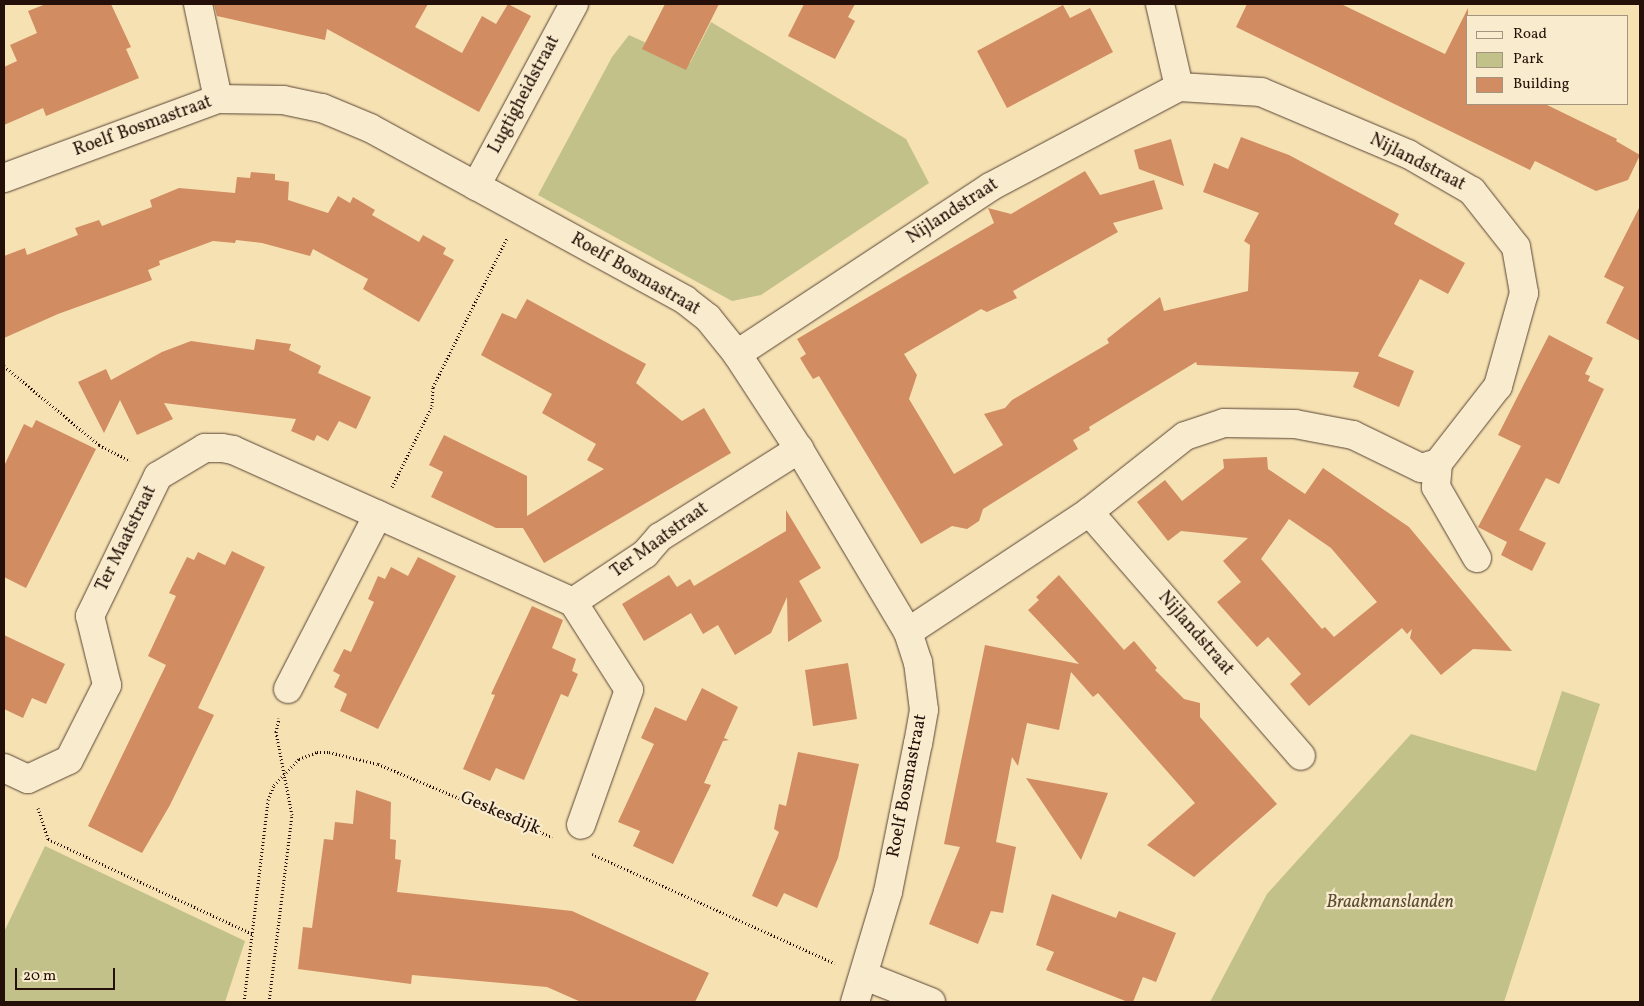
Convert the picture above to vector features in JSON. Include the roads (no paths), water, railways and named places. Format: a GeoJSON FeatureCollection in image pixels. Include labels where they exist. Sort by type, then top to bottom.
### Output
{"type":"FeatureCollection","features":[{"type":"Feature","properties":{"kind":"street"},"geometry":{"type":"LineString","coordinates":[[198,4],[218,99]]}},
{"type":"Feature","properties":{"kind":"street","name":"Lugtigheidstraat"},"geometry":{"type":"LineString","coordinates":[[476,186],[574,4]]}},
{"type":"Feature","properties":{"kind":"street"},"geometry":{"type":"LineString","coordinates":[[1160,4],[1179,87]]}},
{"type":"Feature","properties":{"kind":"street","name":"Nijlandstraat"},"geometry":{"type":"LineString","coordinates":[[737,354],[990,187],[1179,87],[1261,92],[1408,154],[1472,191],[1516,247],[1524,293],[1498,386],[1438,463]]}},
{"type":"Feature","properties":{"kind":"street","name":"Roelf Bosmastraat"},"geometry":{"type":"LineString","coordinates":[[4,178],[218,99],[284,100],[322,108],[370,128],[685,300],[708,318],[737,354],[799,449],[908,632],[918,662],[924,710],[888,892],[865,976],[855,1002]]}},
{"type":"Feature","properties":{"kind":"street"},"geometry":{"type":"LineString","coordinates":[[908,632],[1089,512],[1185,436],[1224,423],[1295,424],[1353,435],[1421,468],[1438,463],[1436,487],[1477,558]]}},
{"type":"Feature","properties":{"kind":"street","name":"Ter Maatstraat"},"geometry":{"type":"LineString","coordinates":[[4,768],[28,779],[69,760],[107,685],[90,616],[158,476],[205,448],[233,450],[573,602],[644,554],[660,537],[799,449]]}},
{"type":"Feature","properties":{"kind":"street","name":"Nijlandstraat"},"geometry":{"type":"LineString","coordinates":[[1089,512],[1301,756]]}},
{"type":"Feature","properties":{"kind":"street"},"geometry":{"type":"LineString","coordinates":[[288,689],[378,515]]}},
{"type":"Feature","properties":{"kind":"street"},"geometry":{"type":"LineString","coordinates":[[573,602],[629,690],[581,825]]}},
{"type":"Feature","properties":{"kind":"street"},"geometry":{"type":"LineString","coordinates":[[865,976],[931,1002]]}},
{"type":"Feature","properties":{"kind":"park label","name":"Braakmanslanden"},"geometry":{"type":"Point","coordinates":[1390,903]}}]}
